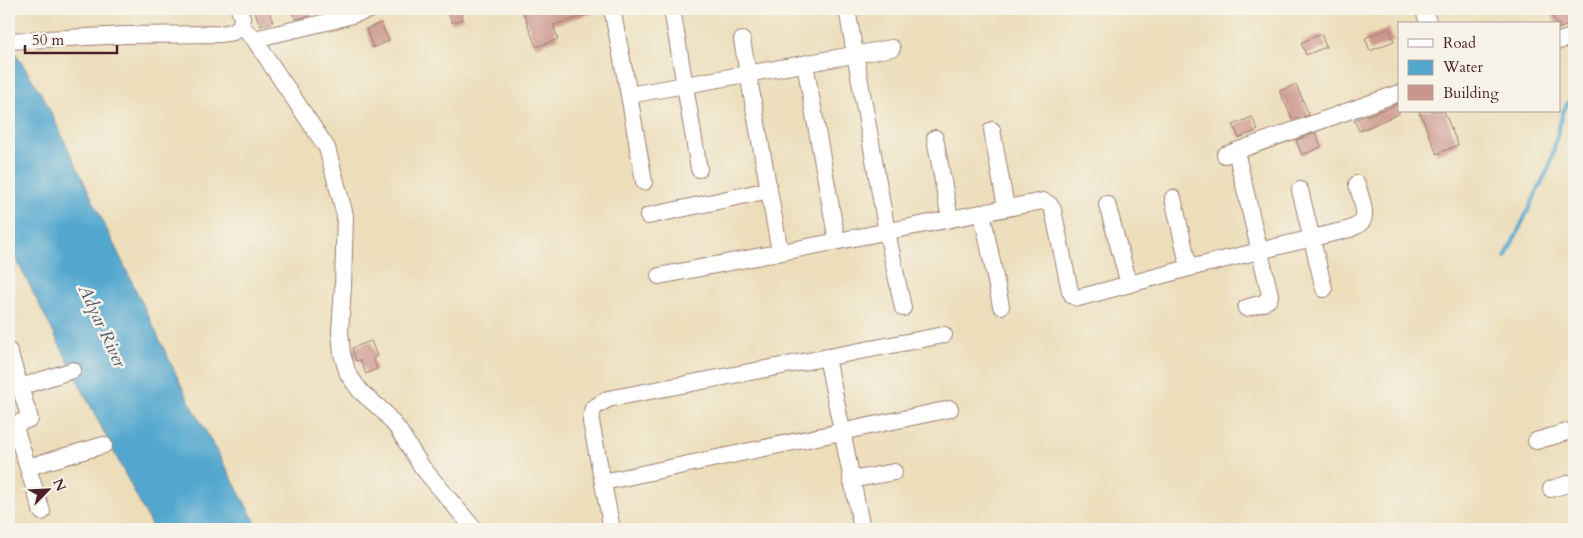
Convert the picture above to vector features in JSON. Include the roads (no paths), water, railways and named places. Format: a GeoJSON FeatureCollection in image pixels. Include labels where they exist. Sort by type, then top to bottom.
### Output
{"type":"FeatureCollection","features":[{"type":"Feature","properties":{"kind":"street"},"geometry":{"type":"LineString","coordinates":[[9,41],[126,34],[220,34],[233,32],[241,26],[242,18],[239,9]]}},
{"type":"Feature","properties":{"kind":"street"},"geometry":{"type":"LineString","coordinates":[[254,39],[331,21],[372,9]]}},
{"type":"Feature","properties":{"kind":"street"},"geometry":{"type":"LineString","coordinates":[[612,9],[644,182]]}},
{"type":"Feature","properties":{"kind":"street"},"geometry":{"type":"LineString","coordinates":[[672,9],[699,169]]}},
{"type":"Feature","properties":{"kind":"street"},"geometry":{"type":"LineString","coordinates":[[847,9],[887,232],[903,308]]}},
{"type":"Feature","properties":{"kind":"street"},"geometry":{"type":"LineString","coordinates":[[1423,9],[1428,22]]}},
{"type":"Feature","properties":{"kind":"street"},"geometry":{"type":"LineString","coordinates":[[241,26],[254,39],[327,148],[345,216],[340,331],[342,354],[348,374],[361,392],[384,411],[422,467],[474,529]]}},
{"type":"Feature","properties":{"kind":"street"},"geometry":{"type":"LineString","coordinates":[[1560,41],[1574,36]]}},
{"type":"Feature","properties":{"kind":"street"},"geometry":{"type":"LineString","coordinates":[[742,40],[780,252]]}},
{"type":"Feature","properties":{"kind":"street"},"geometry":{"type":"LineString","coordinates":[[629,95],[892,48]]}},
{"type":"Feature","properties":{"kind":"street"},"geometry":{"type":"LineString","coordinates":[[805,64],[837,241]]}},
{"type":"Feature","properties":{"kind":"street"},"geometry":{"type":"LineString","coordinates":[[1246,308],[1263,303],[1269,299],[1270,295],[1260,252],[1231,153],[1398,93]]}},
{"type":"Feature","properties":{"kind":"street"},"geometry":{"type":"LineString","coordinates":[[992,130],[1006,208]]}},
{"type":"Feature","properties":{"kind":"street"},"geometry":{"type":"LineString","coordinates":[[935,138],[950,219]]}},
{"type":"Feature","properties":{"kind":"street"},"geometry":{"type":"LineString","coordinates":[[659,276],[1043,201],[1049,204],[1053,210],[1068,284],[1073,296],[1078,298],[1359,225],[1364,219],[1364,212],[1357,184]]}},
{"type":"Feature","properties":{"kind":"street"},"geometry":{"type":"LineString","coordinates":[[648,216],[769,190]]}},
{"type":"Feature","properties":{"kind":"street"},"geometry":{"type":"LineString","coordinates":[[1300,190],[1324,289]]}},
{"type":"Feature","properties":{"kind":"street"},"geometry":{"type":"LineString","coordinates":[[1173,198],[1189,268]]}},
{"type":"Feature","properties":{"kind":"street"},"geometry":{"type":"LineString","coordinates":[[1106,204],[1129,284]]}},
{"type":"Feature","properties":{"kind":"street"},"geometry":{"type":"LineString","coordinates":[[982,213],[1002,306]]}},
{"type":"Feature","properties":{"kind":"street"},"geometry":{"type":"LineString","coordinates":[[612,529],[591,422],[593,408],[601,402],[608,399],[944,335]]}},
{"type":"Feature","properties":{"kind":"street"},"geometry":{"type":"LineString","coordinates":[[9,351],[30,419],[11,425],[28,467],[42,512]]}},
{"type":"Feature","properties":{"kind":"street"},"geometry":{"type":"LineString","coordinates":[[827,357],[862,529]]}},
{"type":"Feature","properties":{"kind":"street"},"geometry":{"type":"LineString","coordinates":[[20,387],[73,370]]}},
{"type":"Feature","properties":{"kind":"street"},"geometry":{"type":"LineString","coordinates":[[603,482],[950,409]]}},
{"type":"Feature","properties":{"kind":"street"},"geometry":{"type":"LineString","coordinates":[[1536,441],[1573,434]]}},
{"type":"Feature","properties":{"kind":"street"},"geometry":{"type":"LineString","coordinates":[[28,467],[104,445]]}},
{"type":"Feature","properties":{"kind":"street"},"geometry":{"type":"LineString","coordinates":[[852,480],[894,472]]}},
{"type":"Feature","properties":{"kind":"street"},"geometry":{"type":"LineString","coordinates":[[1551,489],[1574,482]]}},
{"type":"Feature","properties":{"kind":"water","name":"Adyar River"},"geometry":{"type":"Polygon","coordinates":[[[9,43],[44,98],[186,395],[259,529],[153,529],[9,245],[9,43]]]}},
{"type":"Feature","properties":{"kind":"waterway"},"geometry":{"type":"LineString","coordinates":[[1505,258],[1550,165],[1563,111],[1574,94]]}}]}
